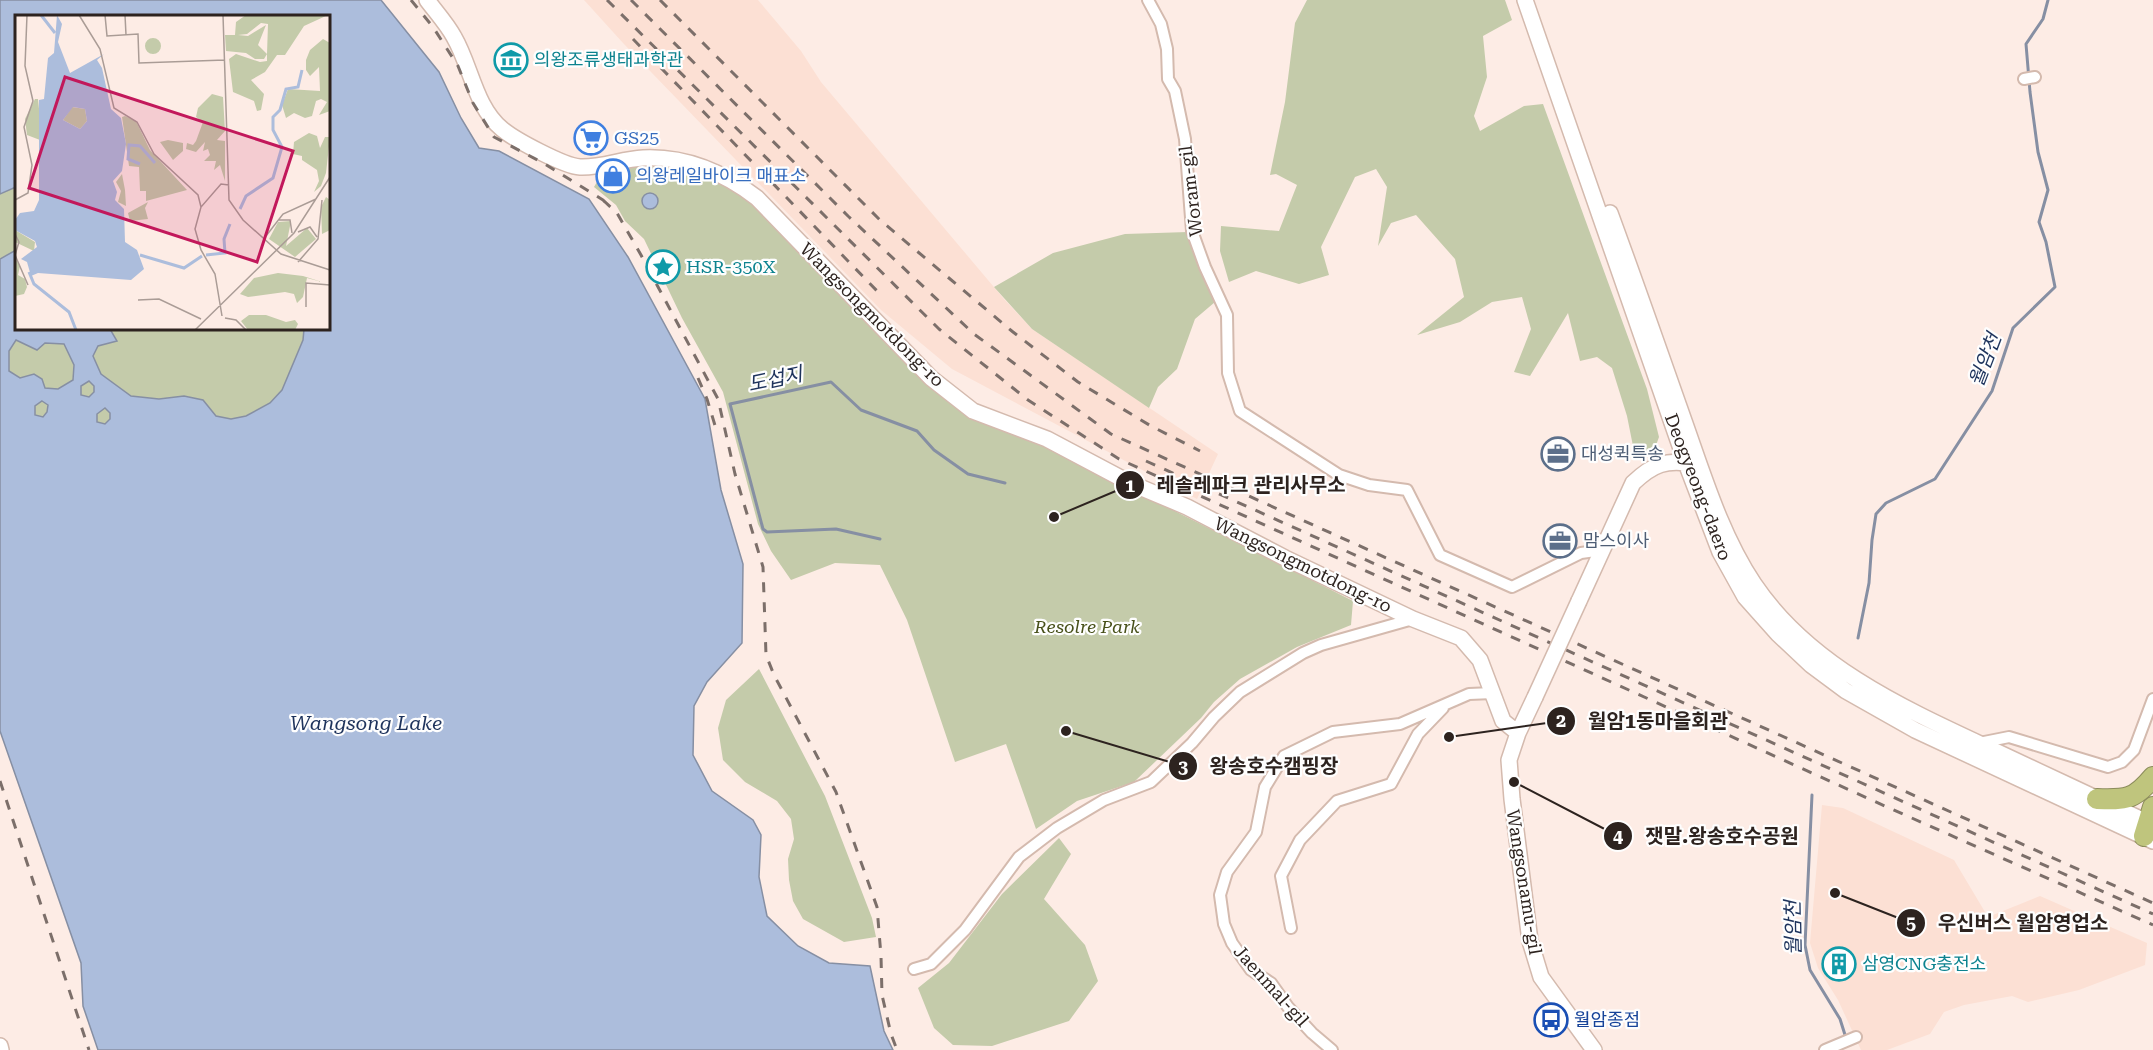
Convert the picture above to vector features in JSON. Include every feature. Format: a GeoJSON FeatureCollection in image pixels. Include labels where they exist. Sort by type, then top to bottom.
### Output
{"type":"FeatureCollection","features":[{"type":"Feature","properties":{"kind":"highway"},"geometry":{"type":"LineString","coordinates":[[2097,799],[2124,800],[2143,789],[2153,777]]}},
{"type":"Feature","properties":{"kind":"street","name":"Wangsongmotdong-ro"},"geometry":{"type":"LineString","coordinates":[[427,0],[455,37],[489,115],[502,130],[543,154],[578,167],[643,158],[684,161],[721,174],[757,198],[931,378],[973,411],[1047,439],[1130,483],[1186,507],[1285,558],[1413,619],[1461,638],[1480,660],[1503,721],[1518,733]]}},
{"type":"Feature","properties":{"kind":"street","name":"Woram-gil"},"geometry":{"type":"LineString","coordinates":[[1148,0],[1161,24],[1167,49],[1168,79],[1175,91],[1185,139],[1192,231],[1205,267],[1227,315],[1228,372],[1240,411],[1339,475],[1369,485],[1407,490],[1440,555],[1512,587],[1581,553],[1603,550]]}},
{"type":"Feature","properties":{"kind":"street","name":"Deogyeong-daero"},"geometry":{"type":"LineString","coordinates":[[1525,0],[1693,464],[1732,547],[1755,585],[1785,622],[1819,654],[1853,679],[1929,720],[2150,826]]}},
{"type":"Feature","properties":{"kind":"street","name":"Deogyeong-daero"},"geometry":{"type":"LineString","coordinates":[[1535,0],[1693,464],[1720,552],[1745,597],[1778,634],[1811,665],[1846,691],[1915,730],[2150,826]]}},
{"type":"Feature","properties":{"kind":"street"},"geometry":{"type":"LineString","coordinates":[[2024,79],[2035,77]]}},
{"type":"Feature","properties":{"kind":"street"},"geometry":{"type":"LineString","coordinates":[[1518,733],[1633,483],[1647,470],[1668,462],[1693,464]]}},
{"type":"Feature","properties":{"kind":"street","name":"Wangsongmotdong-ro"},"geometry":{"type":"LineString","coordinates":[[914,969],[931,964],[965,930],[1019,857],[1057,828],[1104,801],[1151,782],[1240,693],[1303,653],[1322,645],[1413,619]]}},
{"type":"Feature","properties":{"kind":"street","name":"Jaenmal-gil"},"geometry":{"type":"LineString","coordinates":[[1332,1050],[1312,1033],[1288,1007],[1271,983],[1251,970],[1232,943],[1224,924],[1220,895],[1227,872],[1256,832],[1265,787],[1284,756],[1333,732],[1400,724],[1469,694],[1493,693]]}},
{"type":"Feature","properties":{"kind":"street"},"geometry":{"type":"LineString","coordinates":[[1979,744],[2009,737],[2108,767],[2122,762],[2133,750],[2153,699]]}},
{"type":"Feature","properties":{"kind":"street"},"geometry":{"type":"LineString","coordinates":[[1291,928],[1281,876],[1300,840],[1336,801],[1391,783],[1419,734],[1448,704]]}},
{"type":"Feature","properties":{"kind":"street","name":"Wangsonamu-gil"},"geometry":{"type":"LineString","coordinates":[[1518,733],[1509,760],[1510,787],[1530,940],[1541,977],[1594,1050]]}},
{"type":"Feature","properties":{"kind":"street"},"geometry":{"type":"LineString","coordinates":[[1825,1050],[1856,1037]]}},
{"type":"Feature","properties":{"kind":"shaded area"},"geometry":{"type":"Polygon","coordinates":[[[584,0],[758,0],[801,51],[821,82],[1004,299],[1032,329],[1218,454],[1197,499],[952,369],[881,310],[584,0]]]}},
{"type":"Feature","properties":{"kind":"shaded area"},"geometry":{"type":"Polygon","coordinates":[[[1822,805],[1843,808],[1954,860],[1988,917],[2040,896],[2147,943],[2145,965],[2079,990],[2028,1002],[2012,996],[1964,1005],[1944,1012],[1930,1034],[1887,1050],[1861,1050],[1838,1000],[1818,968],[1810,943],[1822,805]]]}},
{"type":"Feature","properties":{"kind":"green space"},"geometry":{"type":"Polygon","coordinates":[[[1307,0],[1505,0],[1512,20],[1483,36],[1487,77],[1474,116],[1480,131],[1524,106],[1543,104],[1647,389],[1659,437],[1655,448],[1635,456],[1627,416],[1612,368],[1597,357],[1580,361],[1568,313],[1530,376],[1514,372],[1531,329],[1522,297],[1492,302],[1460,322],[1417,335],[1464,297],[1455,259],[1416,215],[1391,223],[1378,246],[1387,187],[1376,169],[1355,177],[1321,247],[1329,275],[1299,284],[1256,271],[1229,282],[1220,251],[1221,226],[1279,231],[1297,185],[1276,174],[1270,175],[1285,102],[1295,23],[1307,0]]]}},
{"type":"Feature","properties":{"kind":"green space","name":"Resolre Park"},"geometry":{"type":"Polygon","coordinates":[[[647,163],[680,166],[724,180],[754,201],[970,418],[1046,446],[1353,601],[1351,625],[1297,647],[1240,679],[1134,782],[1077,801],[1036,829],[1006,744],[955,762],[907,620],[880,565],[835,563],[791,580],[771,551],[758,524],[723,392],[682,318],[644,239],[625,221],[616,205],[594,187],[604,174],[616,168],[647,163]]]}},
{"type":"Feature","properties":{"kind":"green space"},"geometry":{"type":"Polygon","coordinates":[[[15,187],[15,251],[0,259],[0,194],[15,187]]]}},
{"type":"Feature","properties":{"kind":"green space"},"geometry":{"type":"Polygon","coordinates":[[[1188,232],[1198,263],[1215,302],[1195,319],[1177,369],[1158,387],[1149,408],[1032,329],[994,287],[1053,253],[1125,234],[1188,232]]]}},
{"type":"Feature","properties":{"kind":"green space"},"geometry":{"type":"Polygon","coordinates":[[[111,330],[304,330],[303,340],[282,390],[270,403],[246,416],[231,419],[216,416],[203,400],[185,396],[159,399],[131,396],[101,374],[93,356],[98,346],[117,341],[111,330]]]}},
{"type":"Feature","properties":{"kind":"green space"},"geometry":{"type":"Polygon","coordinates":[[[16,340],[37,349],[45,343],[64,344],[74,365],[73,380],[54,390],[40,388],[9,371],[9,351],[16,340]]]}},
{"type":"Feature","properties":{"kind":"green space"},"geometry":{"type":"Polygon","coordinates":[[[89,380],[94,386],[94,392],[89,397],[81,395],[81,386],[89,380]]]}},
{"type":"Feature","properties":{"kind":"green space"},"geometry":{"type":"Polygon","coordinates":[[[43,400],[48,405],[48,412],[43,417],[35,415],[35,406],[43,400]]]}},
{"type":"Feature","properties":{"kind":"green space"},"geometry":{"type":"Polygon","coordinates":[[[105,408],[110,413],[110,419],[105,424],[97,422],[97,414],[105,408]]]}},
{"type":"Feature","properties":{"kind":"green space"},"geometry":{"type":"Polygon","coordinates":[[[759,669],[825,796],[872,918],[876,937],[844,942],[803,919],[793,901],[789,880],[788,859],[794,839],[791,819],[777,801],[745,782],[723,760],[718,728],[726,700],[759,669]]]}},
{"type":"Feature","properties":{"kind":"green space"},"geometry":{"type":"Polygon","coordinates":[[[1059,838],[1071,854],[1044,899],[1085,945],[1098,981],[1069,1021],[992,1046],[953,1045],[934,1028],[918,988],[949,963],[1002,894],[1059,838]]]}},
{"type":"Feature","properties":{"kind":"water","name":"Wangsong Lake"},"geometry":{"type":"Polygon","coordinates":[[[0,0],[381,0],[439,72],[461,118],[479,148],[499,151],[589,199],[628,257],[705,399],[721,490],[743,564],[742,643],[707,682],[694,706],[693,755],[712,791],[753,820],[761,835],[759,877],[767,916],[798,946],[829,963],[870,966],[884,1031],[893,1050],[98,1050],[83,1006],[81,963],[0,731],[0,259],[15,251],[15,330],[111,330],[117,341],[98,346],[93,356],[101,374],[131,396],[159,399],[184,396],[203,400],[216,416],[231,419],[246,416],[270,403],[282,390],[303,340],[304,330],[330,330],[330,15],[15,15],[15,187],[0,194],[0,0]],[[16,340],[9,351],[9,371],[20,378],[34,374],[42,379],[45,388],[58,389],[73,380],[74,365],[64,344],[45,343],[37,350],[16,340]],[[89,381],[81,386],[81,395],[89,397],[94,392],[94,386],[89,381]],[[42,401],[35,406],[35,415],[43,417],[48,405],[42,401]],[[105,408],[97,414],[97,422],[105,424],[110,419],[110,413],[105,408]]]}},
{"type":"Feature","properties":{"kind":"water"},"geometry":{"type":"Polygon","coordinates":[[[647,193],[653,193],[658,201],[656,207],[647,209],[642,204],[642,198],[647,193]]]}},
{"type":"Feature","properties":{"kind":"waterway","name":"월암천"},"geometry":{"type":"LineString","coordinates":[[1858,638],[1869,583],[1876,514],[1886,503],[1935,479],[1992,391],[2013,328],[2055,287],[2046,242],[2039,222],[2048,190],[2038,152],[2026,44],[2043,19],[2048,0]]}},
{"type":"Feature","properties":{"kind":"waterway","name":"도섭지"},"geometry":{"type":"LineString","coordinates":[[880,539],[836,529],[767,532],[763,529],[730,404],[831,382],[861,410],[917,431],[934,450],[968,474],[1005,483]]}},
{"type":"Feature","properties":{"kind":"waterway","name":"월암천"},"geometry":{"type":"LineString","coordinates":[[1812,795],[1805,945],[1810,970],[1840,1019],[1846,1038]]}},
{"type":"Feature","properties":{"kind":"railway"},"geometry":{"type":"LineString","coordinates":[[411,0],[433,27],[458,66],[473,103],[494,137],[543,163],[609,206]]}},
{"type":"Feature","properties":{"kind":"railway"},"geometry":{"type":"LineString","coordinates":[[607,0],[939,329],[1028,400],[1119,459],[2153,925]]}},
{"type":"Feature","properties":{"kind":"railway"},"geometry":{"type":"LineString","coordinates":[[631,0],[848,216],[974,334],[1111,434],[2153,903]]}},
{"type":"Feature","properties":{"kind":"railway"},"geometry":{"type":"LineString","coordinates":[[660,0],[880,220],[1013,332],[1078,382],[1151,426],[1200,451]]}},
{"type":"Feature","properties":{"kind":"railway"},"geometry":{"type":"LineString","coordinates":[[633,39],[879,293]]}},
{"type":"Feature","properties":{"kind":"railway"},"geometry":{"type":"LineString","coordinates":[[603,200],[617,213],[718,399],[735,474],[763,567],[766,655],[774,675],[836,792],[877,907],[882,995],[897,1050]]}},
{"type":"Feature","properties":{"kind":"railway"},"geometry":{"type":"LineString","coordinates":[[698,378],[717,432]]}},
{"type":"Feature","properties":{"kind":"railway"},"geometry":{"type":"LineString","coordinates":[[1146,461],[2153,914]]}},
{"type":"Feature","properties":{"kind":"railway"},"geometry":{"type":"LineString","coordinates":[[0,781],[89,1050]]}},
{"type":"Feature","properties":{"kind":"place","name":"의왕조류생태과학관"},"geometry":{"type":"Point","coordinates":[511,60]}},
{"type":"Feature","properties":{"kind":"place","name":"GS25"},"geometry":{"type":"Point","coordinates":[591,138]}},
{"type":"Feature","properties":{"kind":"place","name":"의왕레일바이크 매표소"},"geometry":{"type":"Point","coordinates":[613,176]}},
{"type":"Feature","properties":{"kind":"place","name":"HSR-350X"},"geometry":{"type":"Point","coordinates":[663,267]}},
{"type":"Feature","properties":{"kind":"place","name":"대성퀵특송"},"geometry":{"type":"Point","coordinates":[1558,454]}},
{"type":"Feature","properties":{"kind":"place","name":"레솔레파크 관리사무소"},"geometry":{"type":"Point","coordinates":[1054,517]}},
{"type":"Feature","properties":{"kind":"place","name":"맘스이사"},"geometry":{"type":"Point","coordinates":[1560,541]}},
{"type":"Feature","properties":{"kind":"place","name":"왕송호수캠핑장"},"geometry":{"type":"Point","coordinates":[1066,731]}},
{"type":"Feature","properties":{"kind":"place","name":"월암1동마을회관"},"geometry":{"type":"Point","coordinates":[1449,737]}},
{"type":"Feature","properties":{"kind":"place","name":"잿말.왕송호수공원"},"geometry":{"type":"Point","coordinates":[1514,782]}},
{"type":"Feature","properties":{"kind":"place","name":"우신버스 월암영업소"},"geometry":{"type":"Point","coordinates":[1835,893]}},
{"type":"Feature","properties":{"kind":"place","name":"삼영CNG충전소"},"geometry":{"type":"Point","coordinates":[1839,964]}},
{"type":"Feature","properties":{"kind":"place","name":"월암종점"},"geometry":{"type":"Point","coordinates":[1551,1020]}}]}
